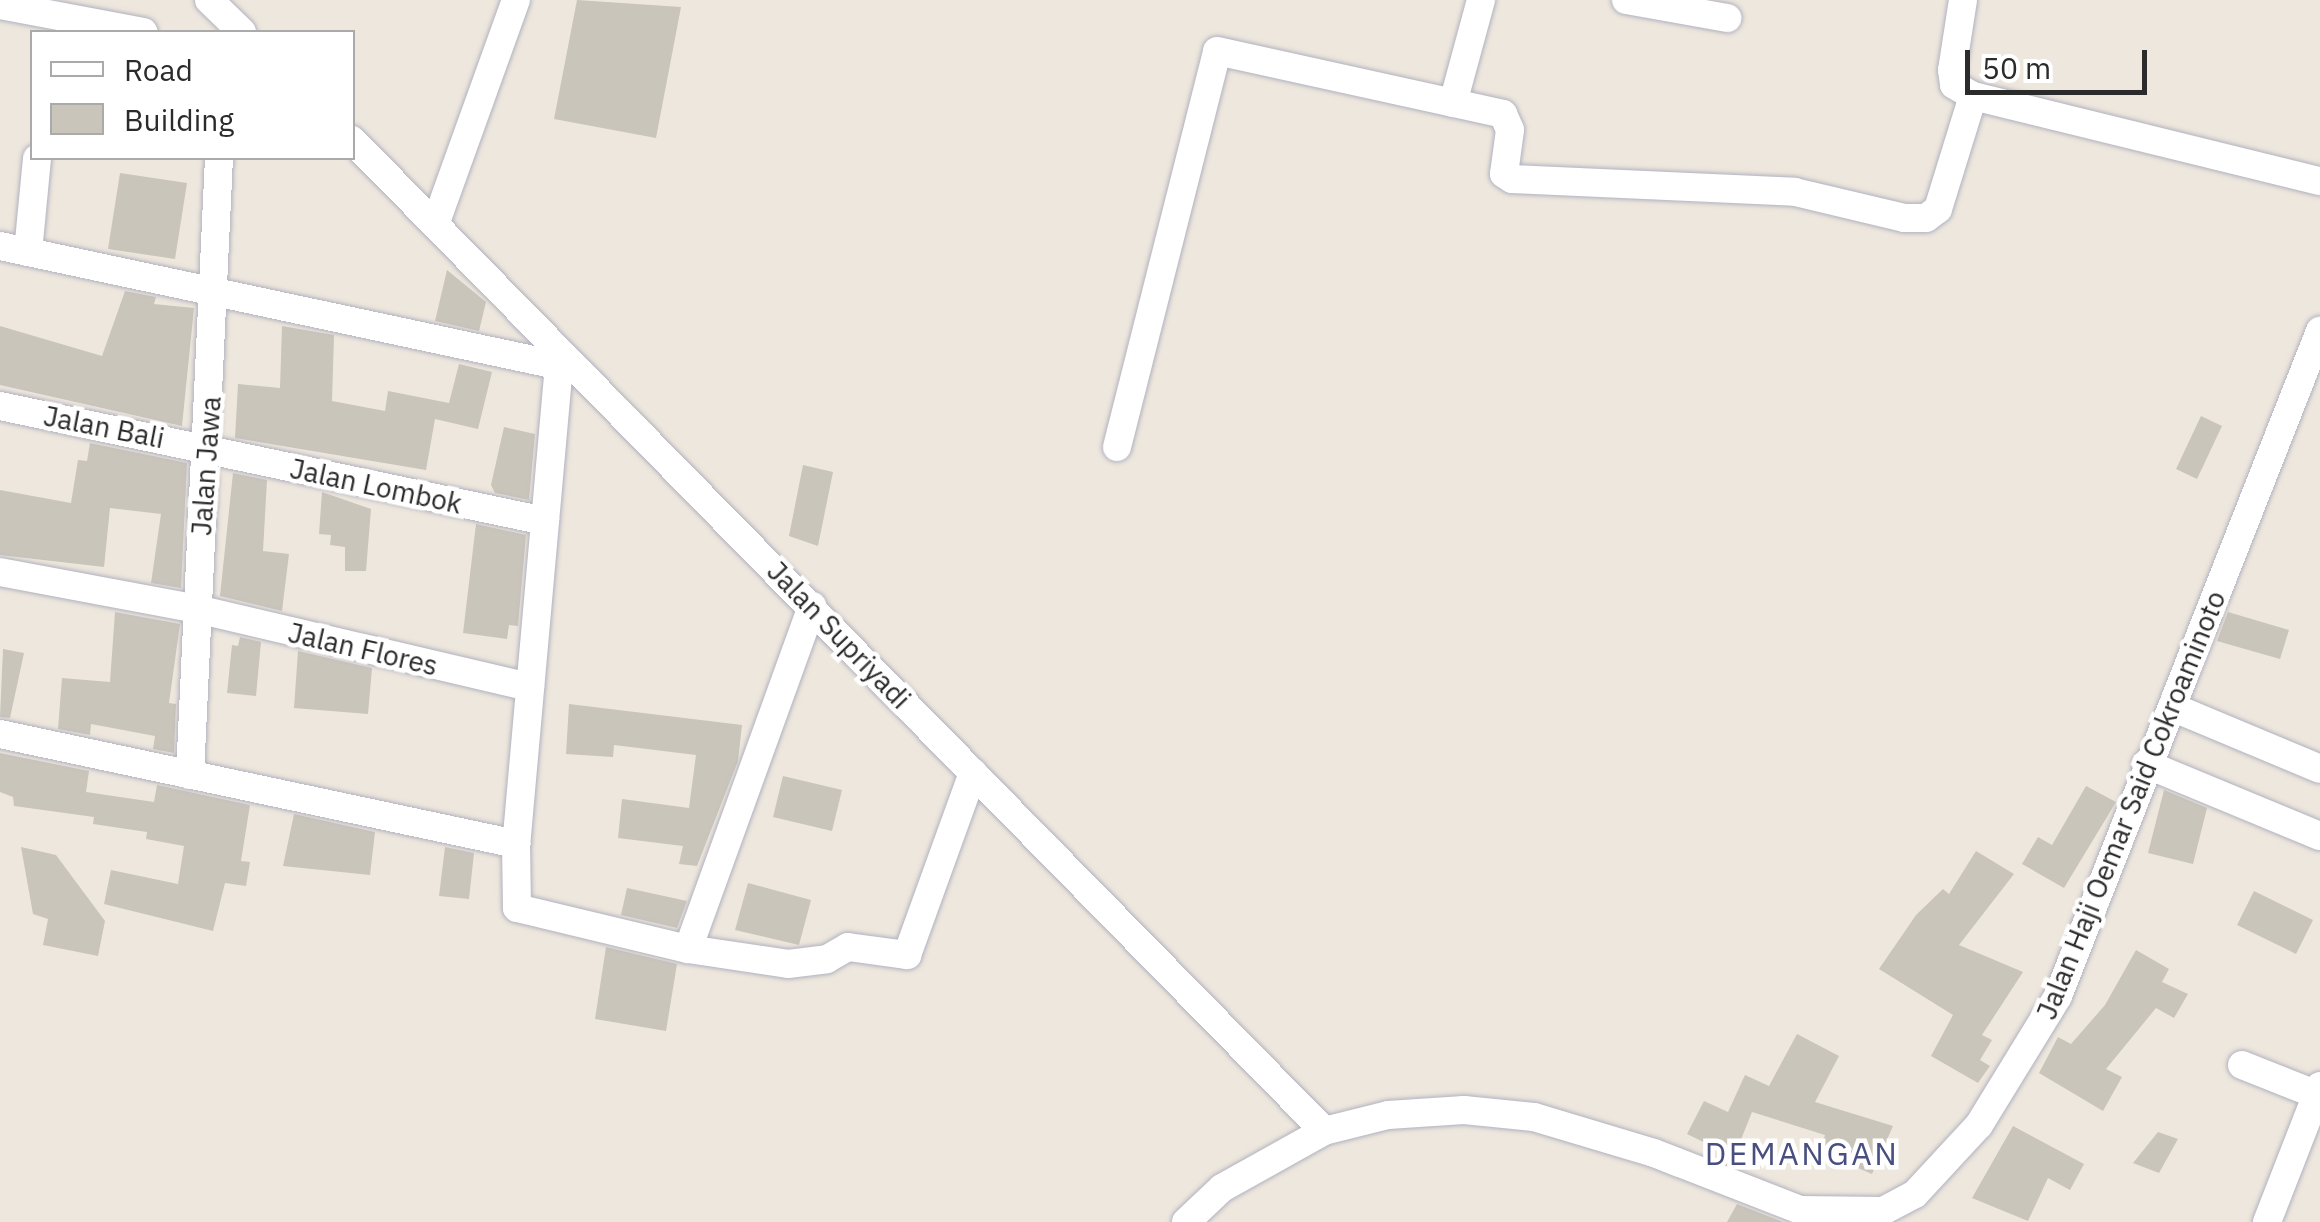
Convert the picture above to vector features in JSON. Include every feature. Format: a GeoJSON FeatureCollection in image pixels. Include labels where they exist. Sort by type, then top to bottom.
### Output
{"type":"FeatureCollection","features":[{"type":"Feature","properties":{"kind":"street"},"geometry":{"type":"LineString","coordinates":[[209,0],[240,30]]}},
{"type":"Feature","properties":{"kind":"street"},"geometry":{"type":"LineString","coordinates":[[436,222],[516,0]]}},
{"type":"Feature","properties":{"kind":"street"},"geometry":{"type":"LineString","coordinates":[[1453,103],[1481,0]]}},
{"type":"Feature","properties":{"kind":"street"},"geometry":{"type":"LineString","coordinates":[[1626,0],[1727,18]]}},
{"type":"Feature","properties":{"kind":"street"},"geometry":{"type":"LineString","coordinates":[[1963,0],[1952,70],[1954,84],[1973,96],[2320,181]]}},
{"type":"Feature","properties":{"kind":"street"},"geometry":{"type":"LineString","coordinates":[[0,5],[45,23],[121,30]]}},
{"type":"Feature","properties":{"kind":"street"},"geometry":{"type":"LineString","coordinates":[[1116,447],[1216,51],[1509,118],[1503,164],[1512,179],[1795,192],[1926,218],[1938,208],[1973,96]]}},
{"type":"Feature","properties":{"kind":"street","name":"Jalan Supriyadi"},"geometry":{"type":"LineString","coordinates":[[355,143],[436,222],[567,367],[812,606],[1324,1131]]}},
{"type":"Feature","properties":{"kind":"street"},"geometry":{"type":"LineString","coordinates":[[28,252],[36,160]]}},
{"type":"Feature","properties":{"kind":"street","name":"Jalan Jawa"},"geometry":{"type":"LineString","coordinates":[[190,774],[220,160]]}},
{"type":"Feature","properties":{"kind":"street"},"geometry":{"type":"LineString","coordinates":[[0,246],[567,367],[545,522],[516,844],[517,908],[688,950],[788,964],[828,959],[848,947],[910,954],[973,772]]}},
{"type":"Feature","properties":{"kind":"street","name":"Jalan Haji Oemar Said Cokroaminoto"},"geometry":{"type":"LineString","coordinates":[[1186,1222],[1222,1188],[1324,1131],[1388,1116],[1464,1110],[1534,1117],[1654,1153],[1800,1210],[1883,1210],[1915,1194],[1949,1162],[2024,1060],[2058,996],[2146,764],[2309,390],[2320,331]]}},
{"type":"Feature","properties":{"kind":"street","name":"Jalan Bali"},"geometry":{"type":"LineString","coordinates":[[0,406],[208,448]]}},
{"type":"Feature","properties":{"kind":"street","name":"Jalan Lombok"},"geometry":{"type":"LineString","coordinates":[[208,448],[545,522]]}},
{"type":"Feature","properties":{"kind":"street","name":"Jalan Flores"},"geometry":{"type":"LineString","coordinates":[[0,572],[197,609],[530,687]]}},
{"type":"Feature","properties":{"kind":"street"},"geometry":{"type":"LineString","coordinates":[[688,950],[812,606]]}},
{"type":"Feature","properties":{"kind":"street"},"geometry":{"type":"LineString","coordinates":[[2172,707],[2320,769]]}},
{"type":"Feature","properties":{"kind":"street"},"geometry":{"type":"LineString","coordinates":[[0,734],[516,844]]}},
{"type":"Feature","properties":{"kind":"street"},"geometry":{"type":"LineString","coordinates":[[2146,764],[2320,836]]}},
{"type":"Feature","properties":{"kind":"street"},"geometry":{"type":"LineString","coordinates":[[2242,1065],[2319,1092],[2267,1222]]}},
{"type":"Feature","properties":{"kind":"building"},"geometry":{"type":"Polygon","coordinates":[[[577,0],[681,7],[656,138],[554,119],[577,0]]]}},
{"type":"Feature","properties":{"kind":"building"},"geometry":{"type":"Polygon","coordinates":[[[120,173],[187,183],[175,259],[108,249],[120,173]]]}},
{"type":"Feature","properties":{"kind":"building"},"geometry":{"type":"Polygon","coordinates":[[[447,270],[486,302],[479,331],[435,321],[447,270]]]}},
{"type":"Feature","properties":{"kind":"building"},"geometry":{"type":"Polygon","coordinates":[[[125,291],[156,297],[154,304],[194,308],[182,426],[0,385],[0,326],[102,356],[125,291]]]}},
{"type":"Feature","properties":{"kind":"building"},"geometry":{"type":"Polygon","coordinates":[[[282,326],[334,335],[332,401],[385,411],[388,391],[449,403],[459,364],[492,372],[478,429],[435,419],[426,470],[235,438],[238,384],[280,388],[282,326]]]}},
{"type":"Feature","properties":{"kind":"building"},"geometry":{"type":"Polygon","coordinates":[[[2201,416],[2222,426],[2197,479],[2176,469],[2201,416]]]}},
{"type":"Feature","properties":{"kind":"building"},"geometry":{"type":"Polygon","coordinates":[[[504,427],[535,434],[529,500],[495,493],[491,485],[504,427]]]}},
{"type":"Feature","properties":{"kind":"building"},"geometry":{"type":"Polygon","coordinates":[[[90,443],[187,463],[181,588],[151,583],[161,514],[110,508],[104,567],[0,555],[0,490],[71,503],[78,460],[87,461],[90,443]]]}},
{"type":"Feature","properties":{"kind":"building"},"geometry":{"type":"Polygon","coordinates":[[[803,465],[833,472],[818,546],[789,536],[803,465]]]}},
{"type":"Feature","properties":{"kind":"building"},"geometry":{"type":"Polygon","coordinates":[[[233,473],[267,480],[263,551],[289,554],[282,611],[220,596],[233,473]]]}},
{"type":"Feature","properties":{"kind":"building"},"geometry":{"type":"Polygon","coordinates":[[[322,492],[371,509],[366,571],[345,571],[345,547],[330,545],[331,535],[319,534],[322,492]]]}},
{"type":"Feature","properties":{"kind":"building"},"geometry":{"type":"Polygon","coordinates":[[[476,524],[526,535],[518,626],[509,625],[507,639],[463,633],[476,524]]]}},
{"type":"Feature","properties":{"kind":"building"},"geometry":{"type":"Polygon","coordinates":[[[115,612],[180,624],[169,703],[176,704],[174,753],[153,749],[155,736],[91,724],[90,735],[58,729],[62,678],[110,682],[115,612]]]}},
{"type":"Feature","properties":{"kind":"building"},"geometry":{"type":"Polygon","coordinates":[[[2228,612],[2289,630],[2280,659],[2217,641],[2228,612]]]}},
{"type":"Feature","properties":{"kind":"building"},"geometry":{"type":"Polygon","coordinates":[[[240,637],[261,642],[256,696],[227,693],[232,645],[238,646],[240,637]]]}},
{"type":"Feature","properties":{"kind":"building"},"geometry":{"type":"Polygon","coordinates":[[[3,649],[24,653],[10,718],[0,717],[3,649]]]}},
{"type":"Feature","properties":{"kind":"building"},"geometry":{"type":"Polygon","coordinates":[[[298,651],[372,668],[368,714],[294,708],[298,651]]]}},
{"type":"Feature","properties":{"kind":"building"},"geometry":{"type":"Polygon","coordinates":[[[569,704],[742,725],[738,761],[697,866],[679,864],[683,846],[618,838],[622,799],[689,808],[696,755],[614,745],[613,757],[566,754],[569,704]]]}},
{"type":"Feature","properties":{"kind":"building"},"geometry":{"type":"Polygon","coordinates":[[[0,753],[89,771],[86,792],[154,802],[157,785],[250,805],[241,861],[250,862],[246,886],[225,883],[213,931],[104,904],[111,870],[178,884],[184,846],[146,839],[147,832],[93,824],[94,817],[14,806],[13,797],[0,792],[0,753]]]}},
{"type":"Feature","properties":{"kind":"building"},"geometry":{"type":"Polygon","coordinates":[[[783,776],[842,790],[832,831],[773,817],[783,776]]]}},
{"type":"Feature","properties":{"kind":"building"},"geometry":{"type":"Polygon","coordinates":[[[2086,786],[2116,802],[2064,888],[2022,864],[2038,837],[2052,845],[2086,786]]]}},
{"type":"Feature","properties":{"kind":"building"},"geometry":{"type":"Polygon","coordinates":[[[2164,790],[2207,808],[2193,864],[2148,853],[2164,790]]]}},
{"type":"Feature","properties":{"kind":"building"},"geometry":{"type":"Polygon","coordinates":[[[294,814],[375,832],[370,875],[283,866],[294,814]]]}},
{"type":"Feature","properties":{"kind":"building"},"geometry":{"type":"Polygon","coordinates":[[[21,847],[56,855],[105,921],[98,956],[43,945],[48,919],[33,914],[21,847]]]}},
{"type":"Feature","properties":{"kind":"building"},"geometry":{"type":"Polygon","coordinates":[[[445,847],[474,853],[469,899],[439,896],[445,847]]]}},
{"type":"Feature","properties":{"kind":"building"},"geometry":{"type":"Polygon","coordinates":[[[1976,851],[2014,874],[1959,945],[2023,972],[1982,1035],[1992,1040],[1980,1060],[1990,1066],[1978,1083],[1931,1056],[1953,1015],[1879,969],[1916,915],[1943,889],[1949,894],[1976,851]]]}},
{"type":"Feature","properties":{"kind":"building"},"geometry":{"type":"Polygon","coordinates":[[[748,883],[811,900],[799,945],[735,930],[748,883]]]}},
{"type":"Feature","properties":{"kind":"building"},"geometry":{"type":"Polygon","coordinates":[[[627,888],[687,901],[677,928],[621,915],[627,888]]]}},
{"type":"Feature","properties":{"kind":"building"},"geometry":{"type":"Polygon","coordinates":[[[2254,891],[2313,920],[2296,954],[2237,925],[2254,891]]]}},
{"type":"Feature","properties":{"kind":"building"},"geometry":{"type":"Polygon","coordinates":[[[606,947],[677,964],[666,1031],[595,1019],[606,947]]]}},
{"type":"Feature","properties":{"kind":"building"},"geometry":{"type":"Polygon","coordinates":[[[2136,950],[2169,969],[2162,982],[2188,994],[2174,1018],[2156,1008],[2106,1069],[2122,1077],[2103,1111],[2039,1073],[2058,1037],[2071,1044],[2105,1005],[2136,950]]]}},
{"type":"Feature","properties":{"kind":"building"},"geometry":{"type":"Polygon","coordinates":[[[1797,1034],[1839,1056],[1815,1102],[1893,1126],[1872,1174],[1820,1152],[1825,1135],[1752,1112],[1734,1157],[1687,1134],[1704,1101],[1728,1112],[1745,1075],[1769,1086],[1797,1034]]]}},
{"type":"Feature","properties":{"kind":"building"},"geometry":{"type":"Polygon","coordinates":[[[2013,1126],[2084,1164],[2070,1190],[2048,1178],[2028,1221],[1972,1198],[2013,1126]]]}},
{"type":"Feature","properties":{"kind":"building"},"geometry":{"type":"Polygon","coordinates":[[[2158,1132],[2178,1139],[2159,1173],[2133,1163],[2158,1132]]]}},
{"type":"Feature","properties":{"kind":"building"},"geometry":{"type":"Polygon","coordinates":[[[1737,1204],[1783,1222],[1727,1222],[1737,1204]]]}},
{"type":"Feature","properties":{"kind":"district","name":"DEMANGAN"},"geometry":{"type":"Point","coordinates":[1802,1153]}}]}
